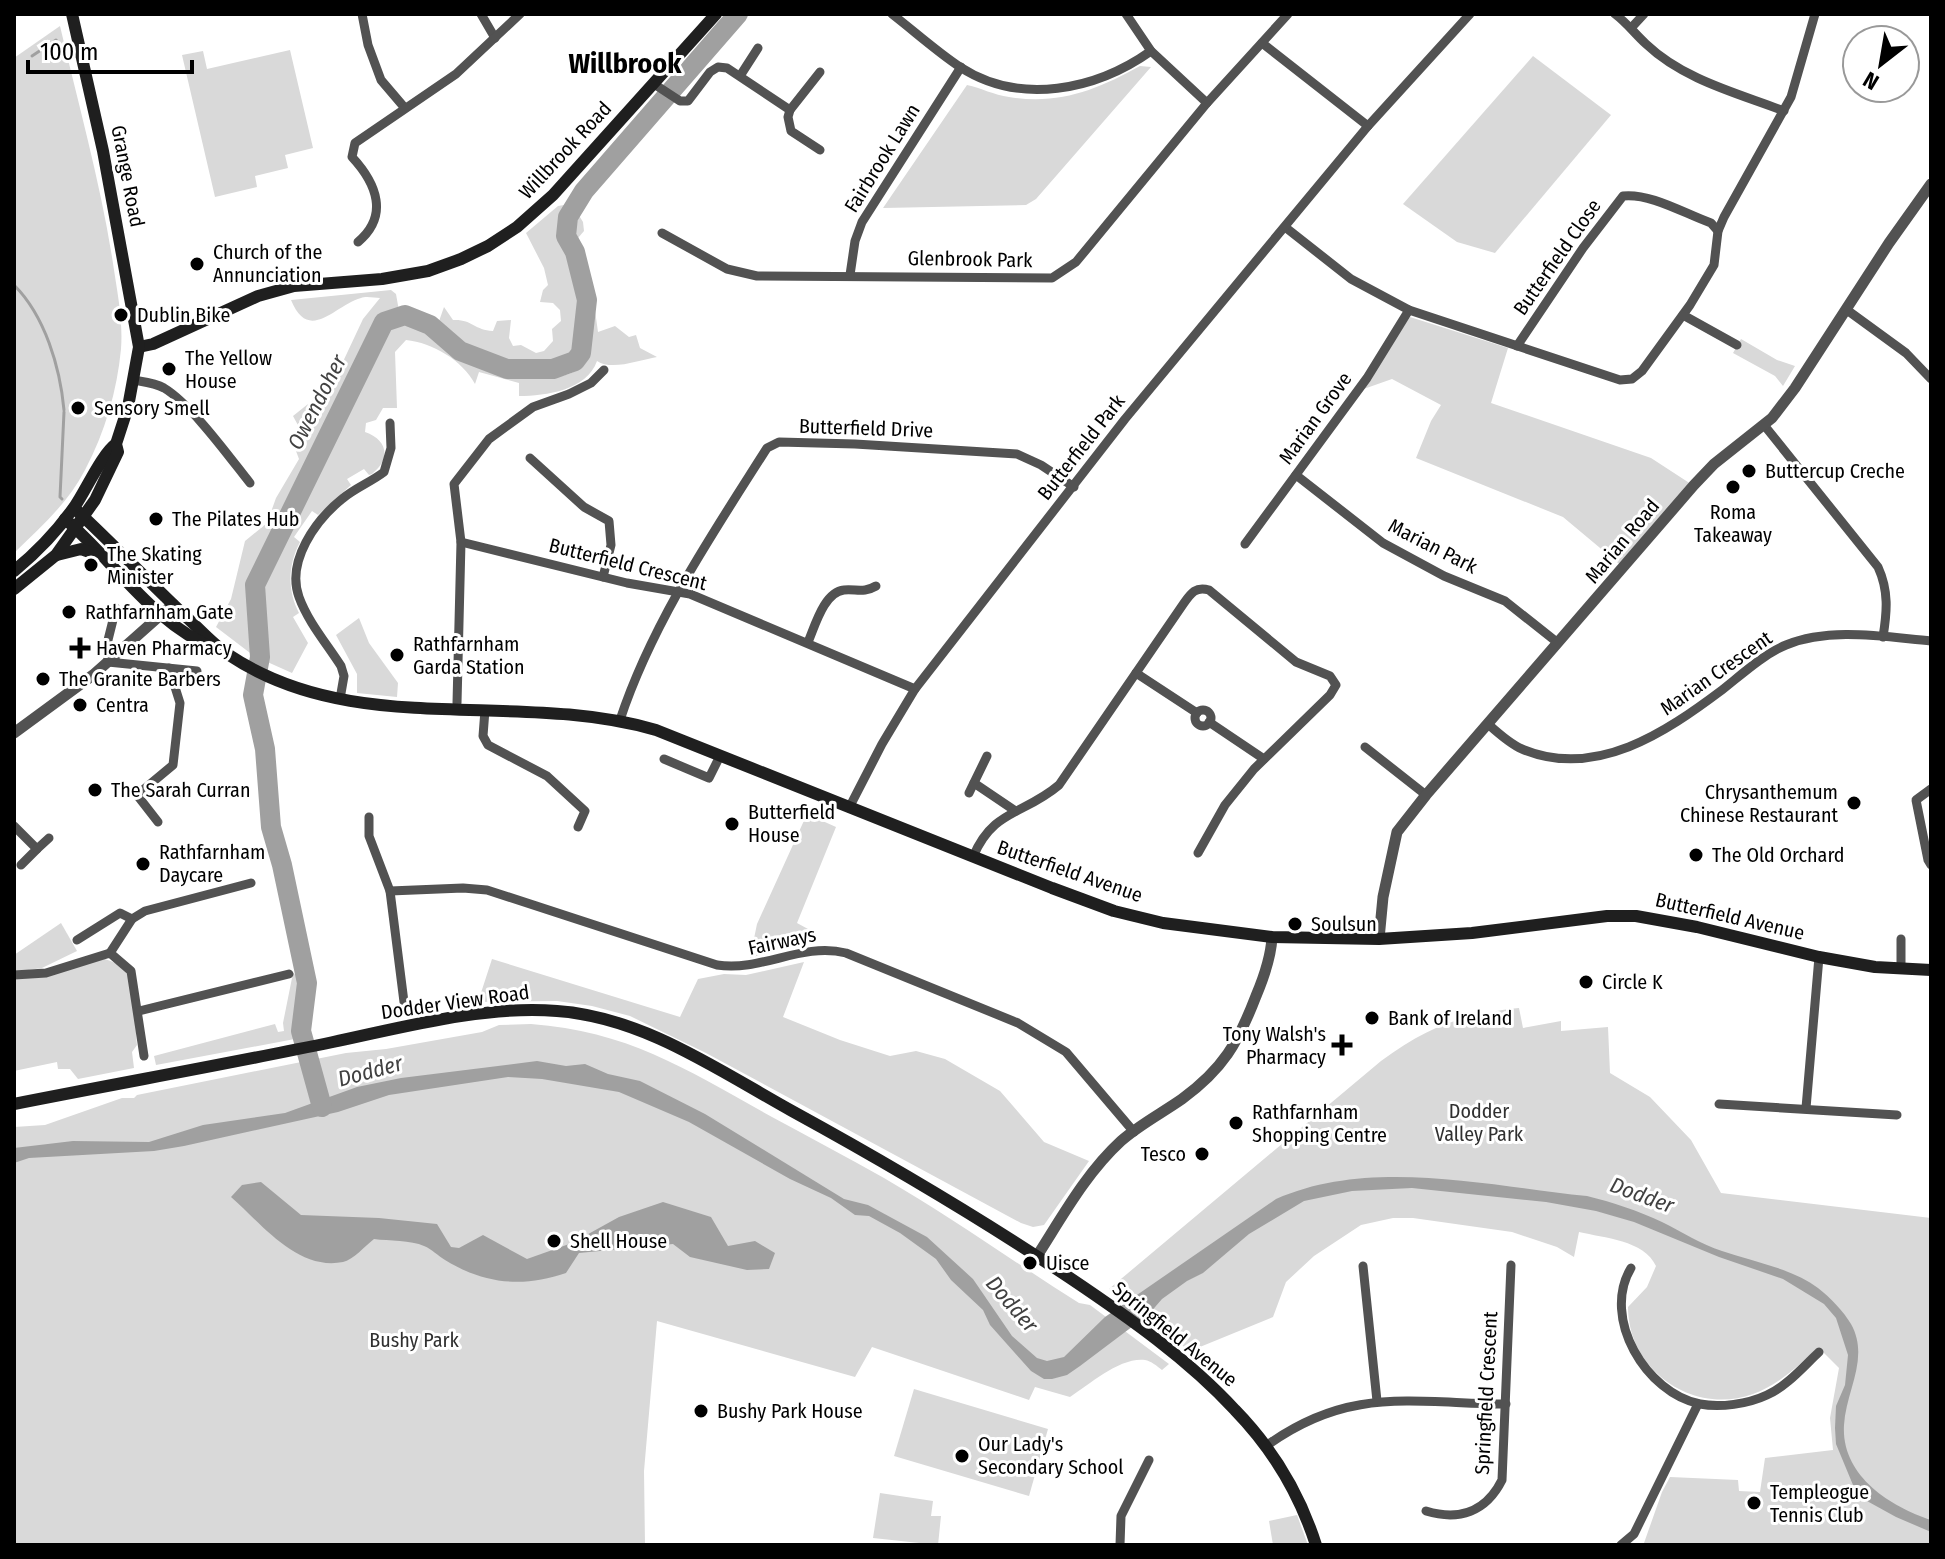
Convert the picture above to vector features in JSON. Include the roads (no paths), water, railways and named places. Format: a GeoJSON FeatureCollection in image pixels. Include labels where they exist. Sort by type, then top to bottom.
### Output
{"type":"FeatureCollection","features":[{"type":"Feature","properties":{"kind":"main road","name":"Grange Road"},"geometry":{"type":"LineString","coordinates":[[72,14],[106,166],[139,347]]}},
{"type":"Feature","properties":{"kind":"main road","name":"Willbrook Road"},"geometry":{"type":"LineString","coordinates":[[139,347],[153,344],[258,296],[294,286],[382,279],[428,271],[488,246],[546,202],[658,87],[716,14]]}},
{"type":"Feature","properties":{"kind":"main road"},"geometry":{"type":"LineString","coordinates":[[14,589],[56,555],[80,523],[109,472],[118,452],[116,444],[139,347]]}},
{"type":"Feature","properties":{"kind":"main road"},"geometry":{"type":"LineString","coordinates":[[14,571],[74,508],[108,449],[116,444]]}},
{"type":"Feature","properties":{"kind":"main road","name":"Butterfield Avenue"},"geometry":{"type":"LineString","coordinates":[[74,508],[80,523],[104,557],[162,615],[205,645],[302,690],[400,708],[485,710],[620,720],[656,730],[1114,911],[1163,923],[1272,937],[1379,939],[1472,933],[1607,916],[1636,916],[1697,927],[1819,957],[1901,969],[1931,970]]}},
{"type":"Feature","properties":{"kind":"main road","name":"Butterfield Avenue"},"geometry":{"type":"LineString","coordinates":[[65,519],[80,523],[225,653]]}},
{"type":"Feature","properties":{"kind":"main road"},"geometry":{"type":"LineString","coordinates":[[56,555],[81,549],[104,557]]}},
{"type":"Feature","properties":{"kind":"main road","name":"Dodder View Road"},"geometry":{"type":"LineString","coordinates":[[14,1104],[507,1011],[559,1011],[606,1019],[656,1037],[881,1160],[1037,1256]]}},
{"type":"Feature","properties":{"kind":"main road","name":"Springfield Avenue"},"geometry":{"type":"LineString","coordinates":[[1037,1256],[1142,1330],[1221,1395],[1266,1446],[1295,1493],[1316,1545]]}},
{"type":"Feature","properties":{"kind":"street"},"geometry":{"type":"LineString","coordinates":[[362,14],[368,45],[381,80],[404,107]]}},
{"type":"Feature","properties":{"kind":"street"},"geometry":{"type":"LineString","coordinates":[[481,14],[495,38]]}},
{"type":"Feature","properties":{"kind":"street"},"geometry":{"type":"LineString","coordinates":[[358,242],[373,228],[379,211],[368,178],[352,157],[355,143],[456,74],[520,14]]}},
{"type":"Feature","properties":{"kind":"street"},"geometry":{"type":"LineString","coordinates":[[892,14],[961,67],[1003,85],[1029,90],[1068,88],[1103,78],[1151,51]]}},
{"type":"Feature","properties":{"kind":"street"},"geometry":{"type":"LineString","coordinates":[[1126,14],[1151,51],[1207,103]]}},
{"type":"Feature","properties":{"kind":"street","name":"Glenbrook Park"},"geometry":{"type":"LineString","coordinates":[[662,233],[727,269],[757,276],[1052,278],[1076,262],[1207,103],[1288,14]]}},
{"type":"Feature","properties":{"kind":"street","name":"Butterfield Park"},"geometry":{"type":"LineString","coordinates":[[849,808],[915,689],[1125,419],[1368,126],[1470,14]]}},
{"type":"Feature","properties":{"kind":"street"},"geometry":{"type":"LineString","coordinates":[[1615,14],[1632,27],[1645,44],[1694,77],[1784,111]]}},
{"type":"Feature","properties":{"kind":"street"},"geometry":{"type":"LineString","coordinates":[[1632,27],[1644,14]]}},
{"type":"Feature","properties":{"kind":"street","name":"Butterfield Close"},"geometry":{"type":"LineString","coordinates":[[1285,227],[1351,279],[1409,310],[1620,380],[1632,379],[1642,371],[1683,315],[1714,265],[1718,231],[1797,82],[1815,14]]}},
{"type":"Feature","properties":{"kind":"street"},"geometry":{"type":"LineString","coordinates":[[1262,43],[1368,126]]}},
{"type":"Feature","properties":{"kind":"street"},"geometry":{"type":"LineString","coordinates":[[740,76],[758,48]]}},
{"type":"Feature","properties":{"kind":"street"},"geometry":{"type":"LineString","coordinates":[[658,87],[672,97],[688,101],[710,72],[718,67],[727,68],[790,110]]}},
{"type":"Feature","properties":{"kind":"street","name":"Fairbrook Lawn"},"geometry":{"type":"LineString","coordinates":[[850,275],[855,241],[862,222],[961,67]]}},
{"type":"Feature","properties":{"kind":"street"},"geometry":{"type":"LineString","coordinates":[[820,72],[790,110],[788,117],[791,131],[820,150]]}},
{"type":"Feature","properties":{"kind":"street","name":"Marian Road"},"geometry":{"type":"LineString","coordinates":[[1379,939],[1383,897],[1397,832],[1699,480],[1714,464],[1764,425],[1795,388],[1931,184]]}},
{"type":"Feature","properties":{"kind":"street","name":"Butterfield Close"},"geometry":{"type":"LineString","coordinates":[[1517,346],[1583,248],[1623,196],[1633,195],[1651,200],[1711,223],[1718,231]]}},
{"type":"Feature","properties":{"kind":"street","name":"Marian Grove"},"geometry":{"type":"LineString","coordinates":[[1245,544],[1374,369],[1409,310]]}},
{"type":"Feature","properties":{"kind":"street"},"geometry":{"type":"LineString","coordinates":[[1847,310],[1906,353],[1931,379]]}},
{"type":"Feature","properties":{"kind":"street"},"geometry":{"type":"LineString","coordinates":[[1683,315],[1737,345]]}},
{"type":"Feature","properties":{"kind":"street"},"geometry":{"type":"LineString","coordinates":[[457,703],[461,542],[454,484],[489,439],[517,417],[591,383],[604,370]]}},
{"type":"Feature","properties":{"kind":"street"},"geometry":{"type":"LineString","coordinates":[[133,380],[169,391],[250,483]]}},
{"type":"Feature","properties":{"kind":"street"},"geometry":{"type":"LineString","coordinates":[[340,699],[344,676],[341,666],[305,611],[297,593],[299,559],[307,540],[328,511],[384,472],[391,448],[390,423]]}},
{"type":"Feature","properties":{"kind":"street"},"geometry":{"type":"LineString","coordinates":[[1764,425],[1878,567],[1885,581],[1887,599],[1883,637]]}},
{"type":"Feature","properties":{"kind":"street","name":"Butterfield Drive"},"geometry":{"type":"LineString","coordinates":[[620,720],[633,682],[679,591],[767,448],[779,442],[1017,454],[1041,465],[1074,487]]}},
{"type":"Feature","properties":{"kind":"street"},"geometry":{"type":"LineString","coordinates":[[530,458],[584,507],[609,521],[611,545],[603,577]]}},
{"type":"Feature","properties":{"kind":"street","name":"Marian Park"},"geometry":{"type":"LineString","coordinates":[[1296,475],[1383,543],[1444,576],[1505,601],[1558,643]]}},
{"type":"Feature","properties":{"kind":"street","name":"Butterfield Crescent"},"geometry":{"type":"LineString","coordinates":[[461,542],[603,577],[679,591],[915,689]]}},
{"type":"Feature","properties":{"kind":"street"},"geometry":{"type":"LineString","coordinates":[[808,642],[826,603],[836,593],[843,590],[867,591],[876,586]]}},
{"type":"Feature","properties":{"kind":"street"},"geometry":{"type":"LineString","coordinates":[[974,858],[998,823],[1014,810],[1041,799],[1059,785],[1193,591],[1202,588],[1209,590],[1296,662],[1330,676],[1336,685],[1330,695],[1264,759],[1225,805],[1198,853]]}},
{"type":"Feature","properties":{"kind":"street"},"geometry":{"type":"LineString","coordinates":[[14,733],[108,662],[173,604]]}},
{"type":"Feature","properties":{"kind":"street"},"geometry":{"type":"LineString","coordinates":[[108,662],[108,640],[116,608]]}},
{"type":"Feature","properties":{"kind":"street","name":"Marian Crescent"},"geometry":{"type":"LineString","coordinates":[[1488,724],[1519,749],[1544,756],[1579,758],[1610,754],[1660,734],[1782,646],[1808,637],[1883,637],[1931,641]]}},
{"type":"Feature","properties":{"kind":"street"},"geometry":{"type":"LineString","coordinates":[[108,662],[197,671]]}},
{"type":"Feature","properties":{"kind":"street"},"geometry":{"type":"LineString","coordinates":[[158,822],[137,795],[173,765],[180,703],[169,668]]}},
{"type":"Feature","properties":{"kind":"street"},"geometry":{"type":"LineString","coordinates":[[1136,673],[1197,713],[1207,711],[1209,722],[1264,759]]}},
{"type":"Feature","properties":{"kind":"street"},"geometry":{"type":"LineString","coordinates":[[485,710],[483,736],[488,745],[547,776],[570,795],[585,811],[578,827]]}},
{"type":"Feature","properties":{"kind":"street"},"geometry":{"type":"LineString","coordinates":[[1365,747],[1426,795]]}},
{"type":"Feature","properties":{"kind":"street"},"geometry":{"type":"LineString","coordinates":[[664,759],[709,778],[720,756]]}},
{"type":"Feature","properties":{"kind":"street"},"geometry":{"type":"LineString","coordinates":[[969,793],[987,756]]}},
{"type":"Feature","properties":{"kind":"street"},"geometry":{"type":"LineString","coordinates":[[974,783],[1014,810]]}},
{"type":"Feature","properties":{"kind":"street"},"geometry":{"type":"LineString","coordinates":[[1931,789],[1916,800],[1931,865]]}},
{"type":"Feature","properties":{"kind":"street"},"geometry":{"type":"LineString","coordinates":[[369,817],[369,836],[390,891],[404,1002]]}},
{"type":"Feature","properties":{"kind":"street"},"geometry":{"type":"LineString","coordinates":[[14,826],[37,849]]}},
{"type":"Feature","properties":{"kind":"street"},"geometry":{"type":"LineString","coordinates":[[21,865],[49,838]]}},
{"type":"Feature","properties":{"kind":"street"},"geometry":{"type":"LineString","coordinates":[[14,975],[46,973],[110,953],[132,919],[145,911],[251,883]]}},
{"type":"Feature","properties":{"kind":"street","name":"Fairways"},"geometry":{"type":"LineString","coordinates":[[390,891],[487,890],[707,962],[734,968],[816,949],[846,953],[1018,1023],[1066,1052],[1134,1132]]}},
{"type":"Feature","properties":{"kind":"street"},"geometry":{"type":"LineString","coordinates":[[77,940],[120,913],[132,919]]}},
{"type":"Feature","properties":{"kind":"street"},"geometry":{"type":"LineString","coordinates":[[1037,1256],[1083,1186],[1121,1142],[1201,1083],[1221,1064],[1239,1040],[1264,976],[1272,937]]}},
{"type":"Feature","properties":{"kind":"street"},"geometry":{"type":"LineString","coordinates":[[1901,939],[1901,969]]}},
{"type":"Feature","properties":{"kind":"street"},"geometry":{"type":"LineString","coordinates":[[110,953],[131,971],[144,1056]]}},
{"type":"Feature","properties":{"kind":"street"},"geometry":{"type":"LineString","coordinates":[[1806,1108],[1819,957]]}},
{"type":"Feature","properties":{"kind":"street"},"geometry":{"type":"LineString","coordinates":[[139,1011],[289,974]]}},
{"type":"Feature","properties":{"kind":"street"},"geometry":{"type":"LineString","coordinates":[[1719,1104],[1897,1115]]}},
{"type":"Feature","properties":{"kind":"street","name":"Springfield Crescent"},"geometry":{"type":"LineString","coordinates":[[1426,1511],[1443,1516],[1472,1511],[1483,1506],[1494,1495],[1502,1480],[1511,1265]]}},
{"type":"Feature","properties":{"kind":"street"},"geometry":{"type":"LineString","coordinates":[[1363,1266],[1377,1401]]}},
{"type":"Feature","properties":{"kind":"street"},"geometry":{"type":"LineString","coordinates":[[1631,1268],[1626,1277],[1622,1309],[1632,1351],[1649,1372],[1672,1391],[1698,1404],[1732,1404],[1767,1395],[1787,1382],[1819,1352]]}},
{"type":"Feature","properties":{"kind":"street"},"geometry":{"type":"LineString","coordinates":[[1266,1446],[1304,1421],[1352,1404],[1377,1401],[1506,1404]]}},
{"type":"Feature","properties":{"kind":"street"},"geometry":{"type":"LineString","coordinates":[[1621,1545],[1634,1534],[1698,1404]]}},
{"type":"Feature","properties":{"kind":"street"},"geometry":{"type":"LineString","coordinates":[[1120,1545],[1121,1516],[1149,1460]]}},
{"type":"Feature","properties":{"kind":"waterway","name":"Owendoher"},"geometry":{"type":"LineString","coordinates":[[322,1107],[301,1031],[307,983],[271,827],[265,749],[253,695],[260,657],[255,585],[384,322],[405,315],[430,325],[460,351],[507,369],[553,369],[575,361],[581,353],[587,300],[575,252],[566,236],[568,217],[584,191],[738,14]]}},
{"type":"Feature","properties":{"kind":"waterway"},"geometry":{"type":"LineString","coordinates":[[32,56],[56,40]]}},
{"type":"Feature","properties":{"kind":"waterway"},"geometry":{"type":"LineString","coordinates":[[14,285],[34,312],[49,343],[64,410]]}},
{"type":"Feature","properties":{"kind":"waterway"},"geometry":{"type":"LineString","coordinates":[[62,499],[64,412]]}},
{"type":"Feature","properties":{"kind":"place","name":"Church of the Annunciation"},"geometry":{"type":"Point","coordinates":[197,264]}},
{"type":"Feature","properties":{"kind":"place","name":"Dublin Bike"},"geometry":{"type":"Point","coordinates":[121,315]}},
{"type":"Feature","properties":{"kind":"place","name":"The Yellow House"},"geometry":{"type":"Point","coordinates":[169,369]}},
{"type":"Feature","properties":{"kind":"place","name":"Sensory Smell"},"geometry":{"type":"Point","coordinates":[78,408]}},
{"type":"Feature","properties":{"kind":"place","name":"Buttercup Creche"},"geometry":{"type":"Point","coordinates":[1749,471]}},
{"type":"Feature","properties":{"kind":"place","name":"Roma Takeaway"},"geometry":{"type":"Point","coordinates":[1733,487]}},
{"type":"Feature","properties":{"kind":"place","name":"The Pilates Hub"},"geometry":{"type":"Point","coordinates":[156,519]}},
{"type":"Feature","properties":{"kind":"place","name":"The Skating Minister"},"geometry":{"type":"Point","coordinates":[91,565]}},
{"type":"Feature","properties":{"kind":"place","name":"Rathfarnham Gate"},"geometry":{"type":"Point","coordinates":[69,612]}},
{"type":"Feature","properties":{"kind":"place","name":"Haven Pharmacy"},"geometry":{"type":"Point","coordinates":[80,648]}},
{"type":"Feature","properties":{"kind":"place","name":"Rathfarnham Garda Station"},"geometry":{"type":"Point","coordinates":[397,655]}},
{"type":"Feature","properties":{"kind":"place","name":"The Granite Barbers"},"geometry":{"type":"Point","coordinates":[43,679]}},
{"type":"Feature","properties":{"kind":"place","name":"Centra"},"geometry":{"type":"Point","coordinates":[80,705]}},
{"type":"Feature","properties":{"kind":"place","name":"The Sarah Curran"},"geometry":{"type":"Point","coordinates":[95,790]}},
{"type":"Feature","properties":{"kind":"place","name":"Chrysanthemum Chinese Restaurant"},"geometry":{"type":"Point","coordinates":[1854,803]}},
{"type":"Feature","properties":{"kind":"place","name":"Butterfield House"},"geometry":{"type":"Point","coordinates":[732,824]}},
{"type":"Feature","properties":{"kind":"place","name":"The Old Orchard"},"geometry":{"type":"Point","coordinates":[1696,855]}},
{"type":"Feature","properties":{"kind":"place","name":"Rathfarnham Daycare"},"geometry":{"type":"Point","coordinates":[143,864]}},
{"type":"Feature","properties":{"kind":"place","name":"Soulsun"},"geometry":{"type":"Point","coordinates":[1295,924]}},
{"type":"Feature","properties":{"kind":"place","name":"Circle K"},"geometry":{"type":"Point","coordinates":[1586,982]}},
{"type":"Feature","properties":{"kind":"place","name":"Bank of Ireland"},"geometry":{"type":"Point","coordinates":[1372,1018]}},
{"type":"Feature","properties":{"kind":"place","name":"Tony Walsh's Pharmacy"},"geometry":{"type":"Point","coordinates":[1342,1045]}},
{"type":"Feature","properties":{"kind":"place","name":"Rathfarnham Shopping Centre"},"geometry":{"type":"Point","coordinates":[1236,1123]}},
{"type":"Feature","properties":{"kind":"place","name":"Tesco"},"geometry":{"type":"Point","coordinates":[1202,1154]}},
{"type":"Feature","properties":{"kind":"place","name":"Shell House"},"geometry":{"type":"Point","coordinates":[554,1241]}},
{"type":"Feature","properties":{"kind":"place","name":"Uisce"},"geometry":{"type":"Point","coordinates":[1030,1263]}},
{"type":"Feature","properties":{"kind":"place","name":"Bushy Park House"},"geometry":{"type":"Point","coordinates":[701,1411]}},
{"type":"Feature","properties":{"kind":"place","name":"Our Lady's Secondary School"},"geometry":{"type":"Point","coordinates":[962,1456]}},
{"type":"Feature","properties":{"kind":"place","name":"Templeogue Tennis Club"},"geometry":{"type":"Point","coordinates":[1754,1503]}},
{"type":"Feature","properties":{"kind":"district","name":"Willbrook"},"geometry":{"type":"Point","coordinates":[625,63]}},
{"type":"Feature","properties":{"kind":"water label","name":"Dodder"},"geometry":{"type":"Point","coordinates":[370,1071]}},
{"type":"Feature","properties":{"kind":"water label","name":"Dodder"},"geometry":{"type":"Point","coordinates":[1642,1195]}},
{"type":"Feature","properties":{"kind":"water label","name":"Dodder"},"geometry":{"type":"Point","coordinates":[1012,1304]}},
{"type":"Feature","properties":{"kind":"park label","name":"Dodder Valley Park"},"geometry":{"type":"Point","coordinates":[1479,1122]}},
{"type":"Feature","properties":{"kind":"park label","name":"Bushy Park"},"geometry":{"type":"Point","coordinates":[414,1340]}}]}
